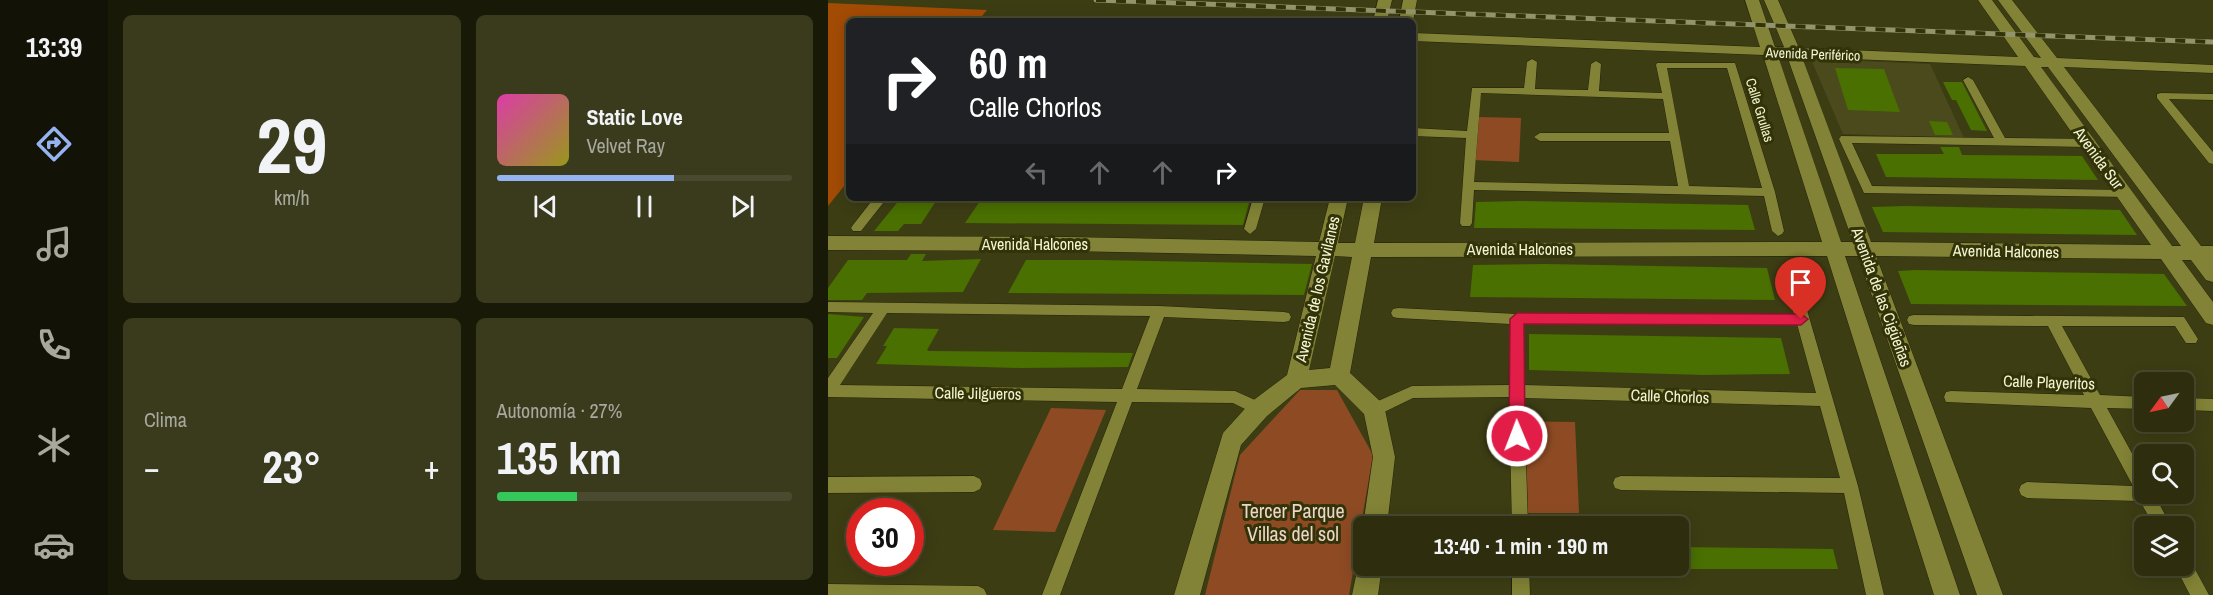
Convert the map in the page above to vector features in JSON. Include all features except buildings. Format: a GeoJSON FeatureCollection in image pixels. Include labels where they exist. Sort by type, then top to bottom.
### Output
{"type":"FeatureCollection","features":[{"type":"Feature","properties":{"kind":"main road"},"geometry":{"type":"LineString","coordinates":[[1381,18],[1385,0]]}},
{"type":"Feature","properties":{"kind":"main road"},"geometry":{"type":"LineString","coordinates":[[1407,18],[1410,0]]}},
{"type":"Feature","properties":{"kind":"main road","name":"Avenida de las Cigüeñas"},"geometry":{"type":"LineString","coordinates":[[1752,0],[1947,595]]}},
{"type":"Feature","properties":{"kind":"main road","name":"Avenida de las Cigüeñas"},"geometry":{"type":"LineString","coordinates":[[1771,0],[1793,52],[1990,595]]}},
{"type":"Feature","properties":{"kind":"main road","name":"Avenida Sur"},"geometry":{"type":"LineString","coordinates":[[1985,0],[2213,317]]}},
{"type":"Feature","properties":{"kind":"main road","name":"Avenida Sur"},"geometry":{"type":"LineString","coordinates":[[2005,0],[2051,62],[2205,253],[2213,275]]}},
{"type":"Feature","properties":{"kind":"main road","name":"Avenida Periférico"},"geometry":{"type":"LineString","coordinates":[[1416,37],[2213,69]]}},
{"type":"Feature","properties":{"kind":"main road","name":"Avenida de los Gavilanes"},"geometry":{"type":"LineString","coordinates":[[1296,380],[1338,201]]}},
{"type":"Feature","properties":{"kind":"main road"},"geometry":{"type":"LineString","coordinates":[[1372,201],[1339,376],[1374,410],[1384,457],[1376,516]]}},
{"type":"Feature","properties":{"kind":"main road","name":"Avenida Halcones"},"geometry":{"type":"LineString","coordinates":[[828,243],[1067,243],[1363,250],[1865,249],[2205,253]]}},
{"type":"Feature","properties":{"kind":"main road","name":"Avenida de los Gavilanes"},"geometry":{"type":"LineString","coordinates":[[1187,595],[1231,440],[1259,409],[1296,380],[1339,376]]}},
{"type":"Feature","properties":{"kind":"main road"},"geometry":{"type":"LineString","coordinates":[[1365,595],[1368,576]]}},
{"type":"Feature","properties":{"kind":"street"},"geometry":{"type":"LineString","coordinates":[[1529,93],[1532,62]]}},
{"type":"Feature","properties":{"kind":"street"},"geometry":{"type":"LineString","coordinates":[[1593,93],[1596,64]]}},
{"type":"Feature","properties":{"kind":"street","name":"Calle Grullas"},"geometry":{"type":"LineString","coordinates":[[1684,189],[1661,65],[1731,65],[1769,192],[1778,231]]}},
{"type":"Feature","properties":{"kind":"street"},"geometry":{"type":"LineString","coordinates":[[1968,80],[2002,142]]}},
{"type":"Feature","properties":{"kind":"street"},"geometry":{"type":"LineString","coordinates":[[1466,223],[1476,90],[1668,96]]}},
{"type":"Feature","properties":{"kind":"street"},"geometry":{"type":"LineString","coordinates":[[2213,97],[2161,96],[2213,160]]}},
{"type":"Feature","properties":{"kind":"street"},"geometry":{"type":"LineString","coordinates":[[1416,132],[1471,135]]}},
{"type":"Feature","properties":{"kind":"street"},"geometry":{"type":"LineString","coordinates":[[1540,137],[1675,137]]}},
{"type":"Feature","properties":{"kind":"street"},"geometry":{"type":"LineString","coordinates":[[2088,143],[1845,139],[1868,190],[2124,194]]}},
{"type":"Feature","properties":{"kind":"street"},"geometry":{"type":"LineString","coordinates":[[2197,143],[2213,143]]}},
{"type":"Feature","properties":{"kind":"street"},"geometry":{"type":"LineString","coordinates":[[1468,186],[1769,192]]}},
{"type":"Feature","properties":{"kind":"street"},"geometry":{"type":"LineString","coordinates":[[856,228],[878,201]]}},
{"type":"Feature","properties":{"kind":"street"},"geometry":{"type":"LineString","coordinates":[[1251,229],[1258,201]]}},
{"type":"Feature","properties":{"kind":"street"},"geometry":{"type":"LineString","coordinates":[[1789,272],[1850,486],[1875,595]]}},
{"type":"Feature","properties":{"kind":"street"},"geometry":{"type":"LineString","coordinates":[[828,307],[1159,311],[1284,317]]}},
{"type":"Feature","properties":{"kind":"street","name":"Calle Jilgueros"},"geometry":{"type":"LineString","coordinates":[[828,390],[884,307]]}},
{"type":"Feature","properties":{"kind":"street"},"geometry":{"type":"LineString","coordinates":[[1051,595],[1129,395],[1159,311]]}},
{"type":"Feature","properties":{"kind":"street"},"geometry":{"type":"LineString","coordinates":[[1398,313],[1517,319],[1801,319]]}},
{"type":"Feature","properties":{"kind":"street"},"geometry":{"type":"LineString","coordinates":[[1517,319],[1516,392],[1520,516]]}},
{"type":"Feature","properties":{"kind":"street"},"geometry":{"type":"LineString","coordinates":[[1914,320],[2179,321],[2191,339]]}},
{"type":"Feature","properties":{"kind":"street"},"geometry":{"type":"LineString","coordinates":[[2052,321],[2134,474]]}},
{"type":"Feature","properties":{"kind":"street","name":"Calle Jilgueros"},"geometry":{"type":"LineString","coordinates":[[828,390],[1235,397],[1259,409]]}},
{"type":"Feature","properties":{"kind":"street","name":"Calle Chorlos"},"geometry":{"type":"LineString","coordinates":[[1374,410],[1412,392],[1516,392],[1825,400]]}},
{"type":"Feature","properties":{"kind":"street","name":"Calle Playeritos"},"geometry":{"type":"LineString","coordinates":[[1951,397],[2134,403]]}},
{"type":"Feature","properties":{"kind":"street"},"geometry":{"type":"LineString","coordinates":[[2194,404],[2213,405]]}},
{"type":"Feature","properties":{"kind":"street"},"geometry":{"type":"LineString","coordinates":[[1622,483],[1850,486]]}},
{"type":"Feature","properties":{"kind":"street"},"geometry":{"type":"LineString","coordinates":[[828,485],[974,484]]}},
{"type":"Feature","properties":{"kind":"street"},"geometry":{"type":"LineString","coordinates":[[2027,490],[2134,494]]}},
{"type":"Feature","properties":{"kind":"street"},"geometry":{"type":"LineString","coordinates":[[1521,576],[1521,595]]}},
{"type":"Feature","properties":{"kind":"street"},"geometry":{"type":"LineString","coordinates":[[2190,576],[2200,595]]}},
{"type":"Feature","properties":{"kind":"street"},"geometry":{"type":"LineString","coordinates":[[828,593],[978,595]]}},
{"type":"Feature","properties":{"kind":"shaded area"},"geometry":{"type":"Polygon","coordinates":[[[828,3],[987,10],[980,18],[846,18],[846,184],[828,206],[828,3]]]}},
{"type":"Feature","properties":{"kind":"shaded area"},"geometry":{"type":"Polygon","coordinates":[[[1811,59],[1930,64],[1964,138],[1843,134],[1811,59]]]}},
{"type":"Feature","properties":{"kind":"green space"},"geometry":{"type":"Polygon","coordinates":[[[1478,117],[1521,118],[1519,162],[1473,160],[1478,117]]]}},
{"type":"Feature","properties":{"kind":"green space","name":"Tercer Parque Villas del sol"},"geometry":{"type":"Polygon","coordinates":[[[1300,390],[1337,390],[1373,455],[1363,516],[1353,516],[1353,572],[1349,595],[1205,595],[1240,455],[1300,390]]]}},
{"type":"Feature","properties":{"kind":"green space"},"geometry":{"type":"Polygon","coordinates":[[[1051,408],[1106,410],[1055,532],[993,530],[1051,408]]]}},
{"type":"Feature","properties":{"kind":"green space"},"geometry":{"type":"Polygon","coordinates":[[[1515,421],[1575,422],[1579,513],[1515,513],[1515,421]]]}},
{"type":"Feature","properties":{"kind":"railway"},"geometry":{"type":"LineString","coordinates":[[1096,0],[2213,42]]}},
{"type":"Feature","properties":{"kind":"route"},"geometry":{"type":"LineString","coordinates":[[1517,436],[1517,319],[1801,319]]}}]}
